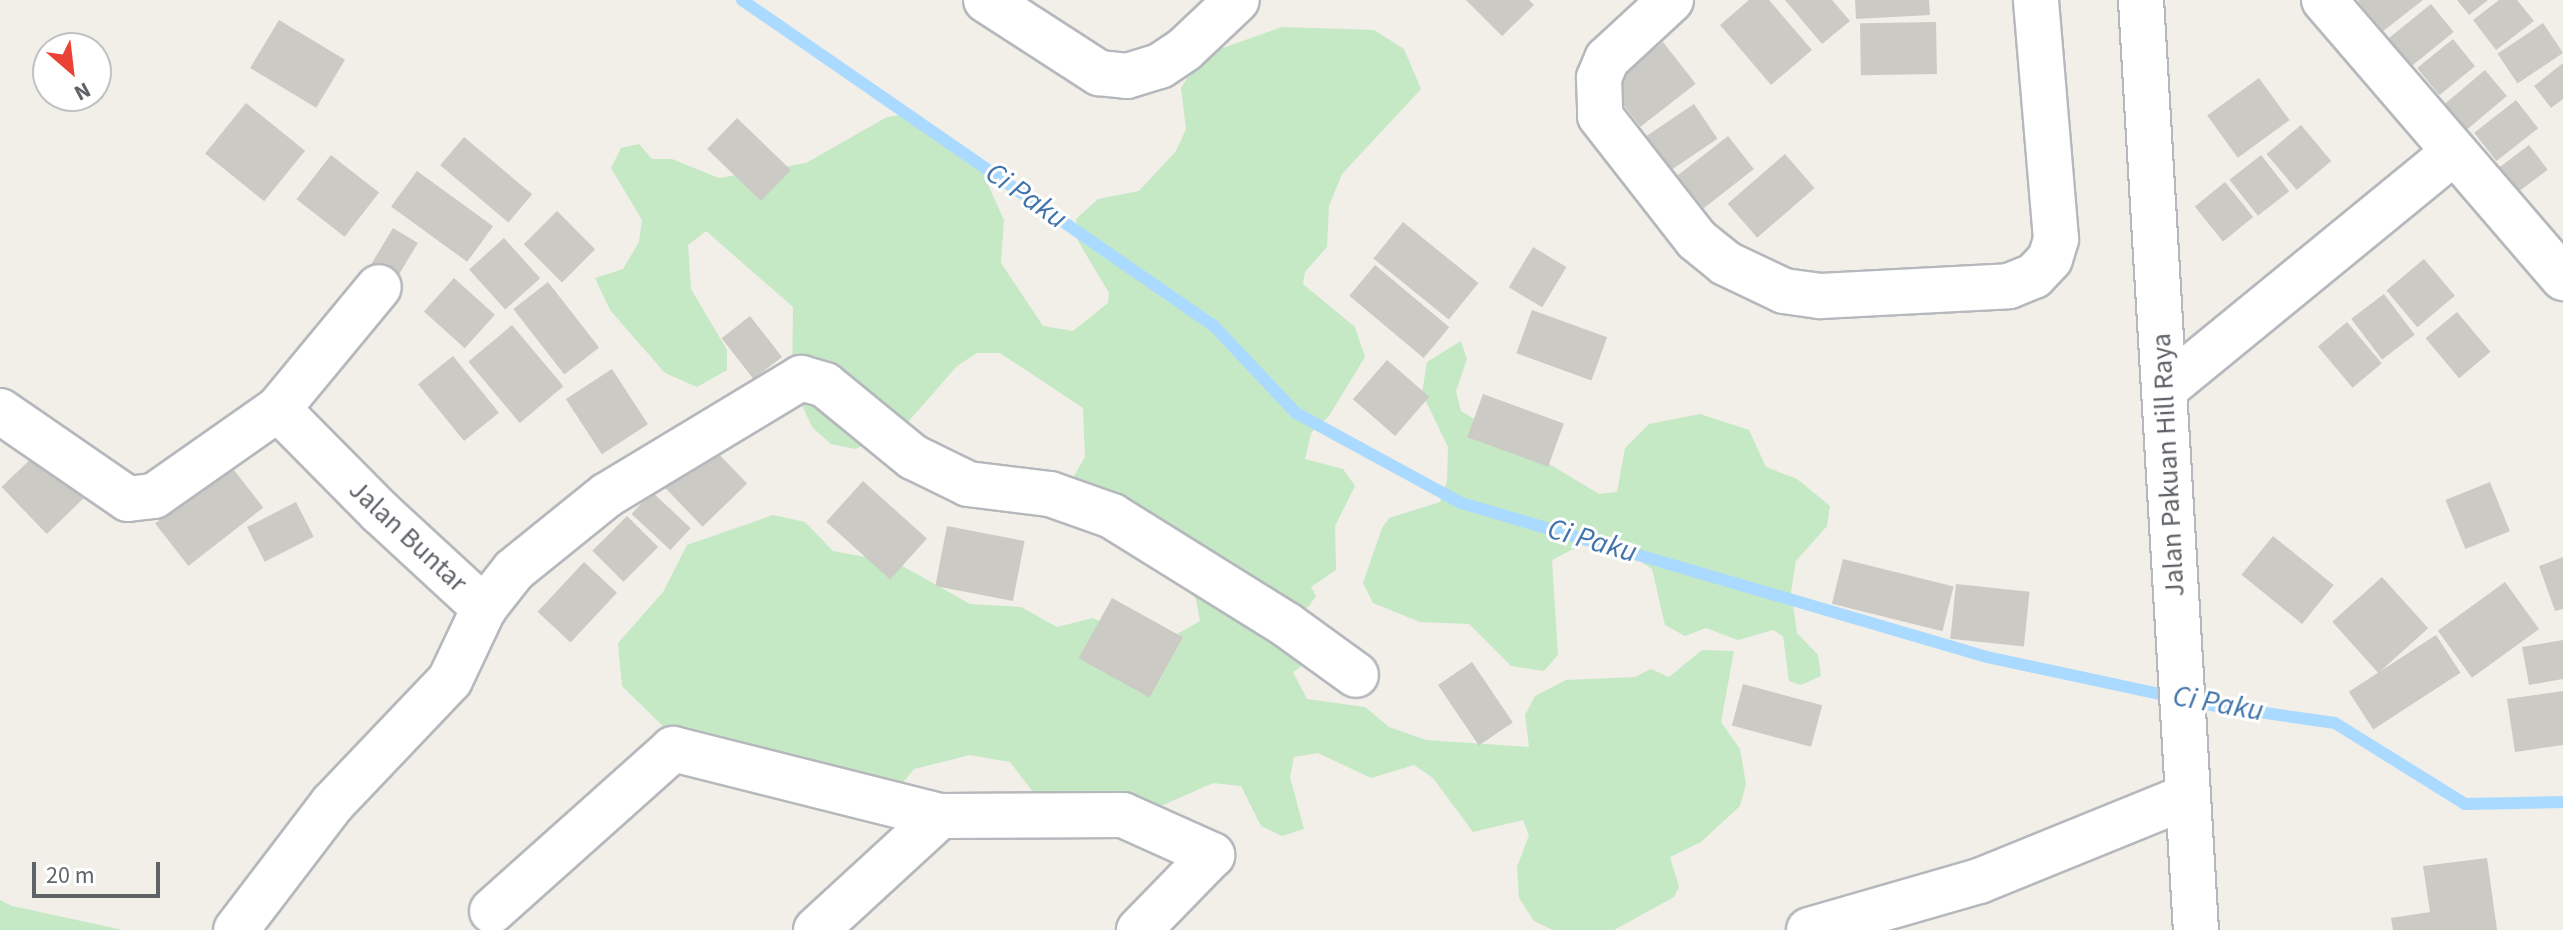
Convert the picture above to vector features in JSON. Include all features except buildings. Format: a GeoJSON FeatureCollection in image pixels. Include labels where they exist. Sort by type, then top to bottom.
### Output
{"type":"FeatureCollection","features":[{"type":"Feature","properties":{"kind":"street"},"geometry":{"type":"LineString","coordinates":[[986,0],[1099,73],[1127,76],[1160,66],[1185,49],[1237,0]]}},
{"type":"Feature","properties":{"kind":"street"},"geometry":{"type":"LineString","coordinates":[[1671,0],[1607,59],[1599,78],[1600,116],[1677,216],[1716,255],[1784,291],[1821,296],[2009,286],[2034,276],[2050,259],[2056,239],[2036,0]]}},
{"type":"Feature","properties":{"kind":"street","name":"Jalan Pakuan Hill Raya"},"geometry":{"type":"LineString","coordinates":[[2141,0],[2166,388],[2183,754],[2196,930]]}},
{"type":"Feature","properties":{"kind":"street"},"geometry":{"type":"LineString","coordinates":[[2324,0],[2563,278]]}},
{"type":"Feature","properties":{"kind":"street"},"geometry":{"type":"LineString","coordinates":[[2166,388],[2453,153]]}},
{"type":"Feature","properties":{"kind":"street"},"geometry":{"type":"LineString","coordinates":[[0,411],[128,499],[139,501],[154,496],[278,409],[379,287]]}},
{"type":"Feature","properties":{"kind":"street"},"geometry":{"type":"LineString","coordinates":[[484,608],[514,570],[595,503],[808,377],[825,385],[913,457],[968,484],[1050,494],[1112,516],[1287,625],[1356,675]]}},
{"type":"Feature","properties":{"kind":"street","name":"Jalan Buntar"},"geometry":{"type":"LineString","coordinates":[[236,930],[332,804],[450,680],[484,608],[380,512],[278,409]]}},
{"type":"Feature","properties":{"kind":"street"},"geometry":{"type":"LineString","coordinates":[[492,911],[673,749],[940,816],[1123,815],[1212,855],[1139,930]]}},
{"type":"Feature","properties":{"kind":"street"},"geometry":{"type":"LineString","coordinates":[[1809,930],[1979,881],[2186,797]]}},
{"type":"Feature","properties":{"kind":"street"},"geometry":{"type":"LineString","coordinates":[[816,930],[940,816]]}},
{"type":"Feature","properties":{"kind":"green space"},"geometry":{"type":"Polygon","coordinates":[[[1282,27],[1374,30],[1404,49],[1421,89],[1342,174],[1329,206],[1327,247],[1305,272],[1303,284],[1355,327],[1365,357],[1329,416],[1311,433],[1305,459],[1343,469],[1355,486],[1335,526],[1336,570],[1311,587],[1316,596],[1303,614],[1303,665],[1293,672],[1307,699],[1365,707],[1389,727],[1426,740],[1529,747],[1525,715],[1535,696],[1566,680],[1635,677],[1651,669],[1669,677],[1702,650],[1734,651],[1721,722],[1740,749],[1746,784],[1740,806],[1701,842],[1670,857],[1679,887],[1674,897],[1614,930],[1553,930],[1534,921],[1519,898],[1517,867],[1529,835],[1523,820],[1473,832],[1433,778],[1414,765],[1371,778],[1318,753],[1294,757],[1290,777],[1304,829],[1282,836],[1261,826],[1241,786],[1213,783],[1145,813],[1046,809],[1010,762],[970,755],[914,769],[884,806],[671,734],[622,686],[618,643],[663,592],[687,545],[773,515],[805,522],[833,551],[897,563],[970,604],[1021,607],[1057,627],[1093,618],[1154,647],[1200,621],[1196,599],[1182,580],[1078,498],[1074,476],[1085,457],[1083,408],[1000,353],[977,353],[957,366],[901,430],[855,449],[831,444],[812,427],[792,384],[793,307],[706,231],[688,245],[691,289],[727,350],[727,370],[697,387],[665,373],[610,310],[595,278],[623,269],[639,242],[642,220],[611,168],[621,148],[639,144],[652,159],[672,159],[719,178],[806,163],[887,117],[909,114],[980,167],[1004,220],[1001,263],[1043,326],[1073,331],[1108,303],[1109,293],[1078,241],[1076,219],[1098,199],[1139,191],[1176,151],[1186,129],[1181,88],[1193,69],[1220,49],[1282,27]]]}},
{"type":"Feature","properties":{"kind":"green space"},"geometry":{"type":"Polygon","coordinates":[[[1461,341],[1467,359],[1456,391],[1461,411],[1599,494],[1617,492],[1625,448],[1649,424],[1700,414],[1749,430],[1766,467],[1797,479],[1830,506],[1827,526],[1796,561],[1791,592],[1797,633],[1818,655],[1821,676],[1801,685],[1789,681],[1783,636],[1773,630],[1738,640],[1706,628],[1685,636],[1665,625],[1652,569],[1623,550],[1583,544],[1552,560],[1558,655],[1544,671],[1511,666],[1469,624],[1420,622],[1373,603],[1363,583],[1382,528],[1389,518],[1440,502],[1447,481],[1448,447],[1422,393],[1427,362],[1461,341]]]}},
{"type":"Feature","properties":{"kind":"green space"},"geometry":{"type":"Polygon","coordinates":[[[0,900],[12,906],[123,930],[0,930],[0,900]]]}},
{"type":"Feature","properties":{"kind":"waterway","name":"Ci Paku"},"geometry":{"type":"LineString","coordinates":[[742,0],[1214,326],[1296,413],[1461,503],[1987,657],[2211,705],[2335,723],[2465,804],[2563,802]]}}]}
